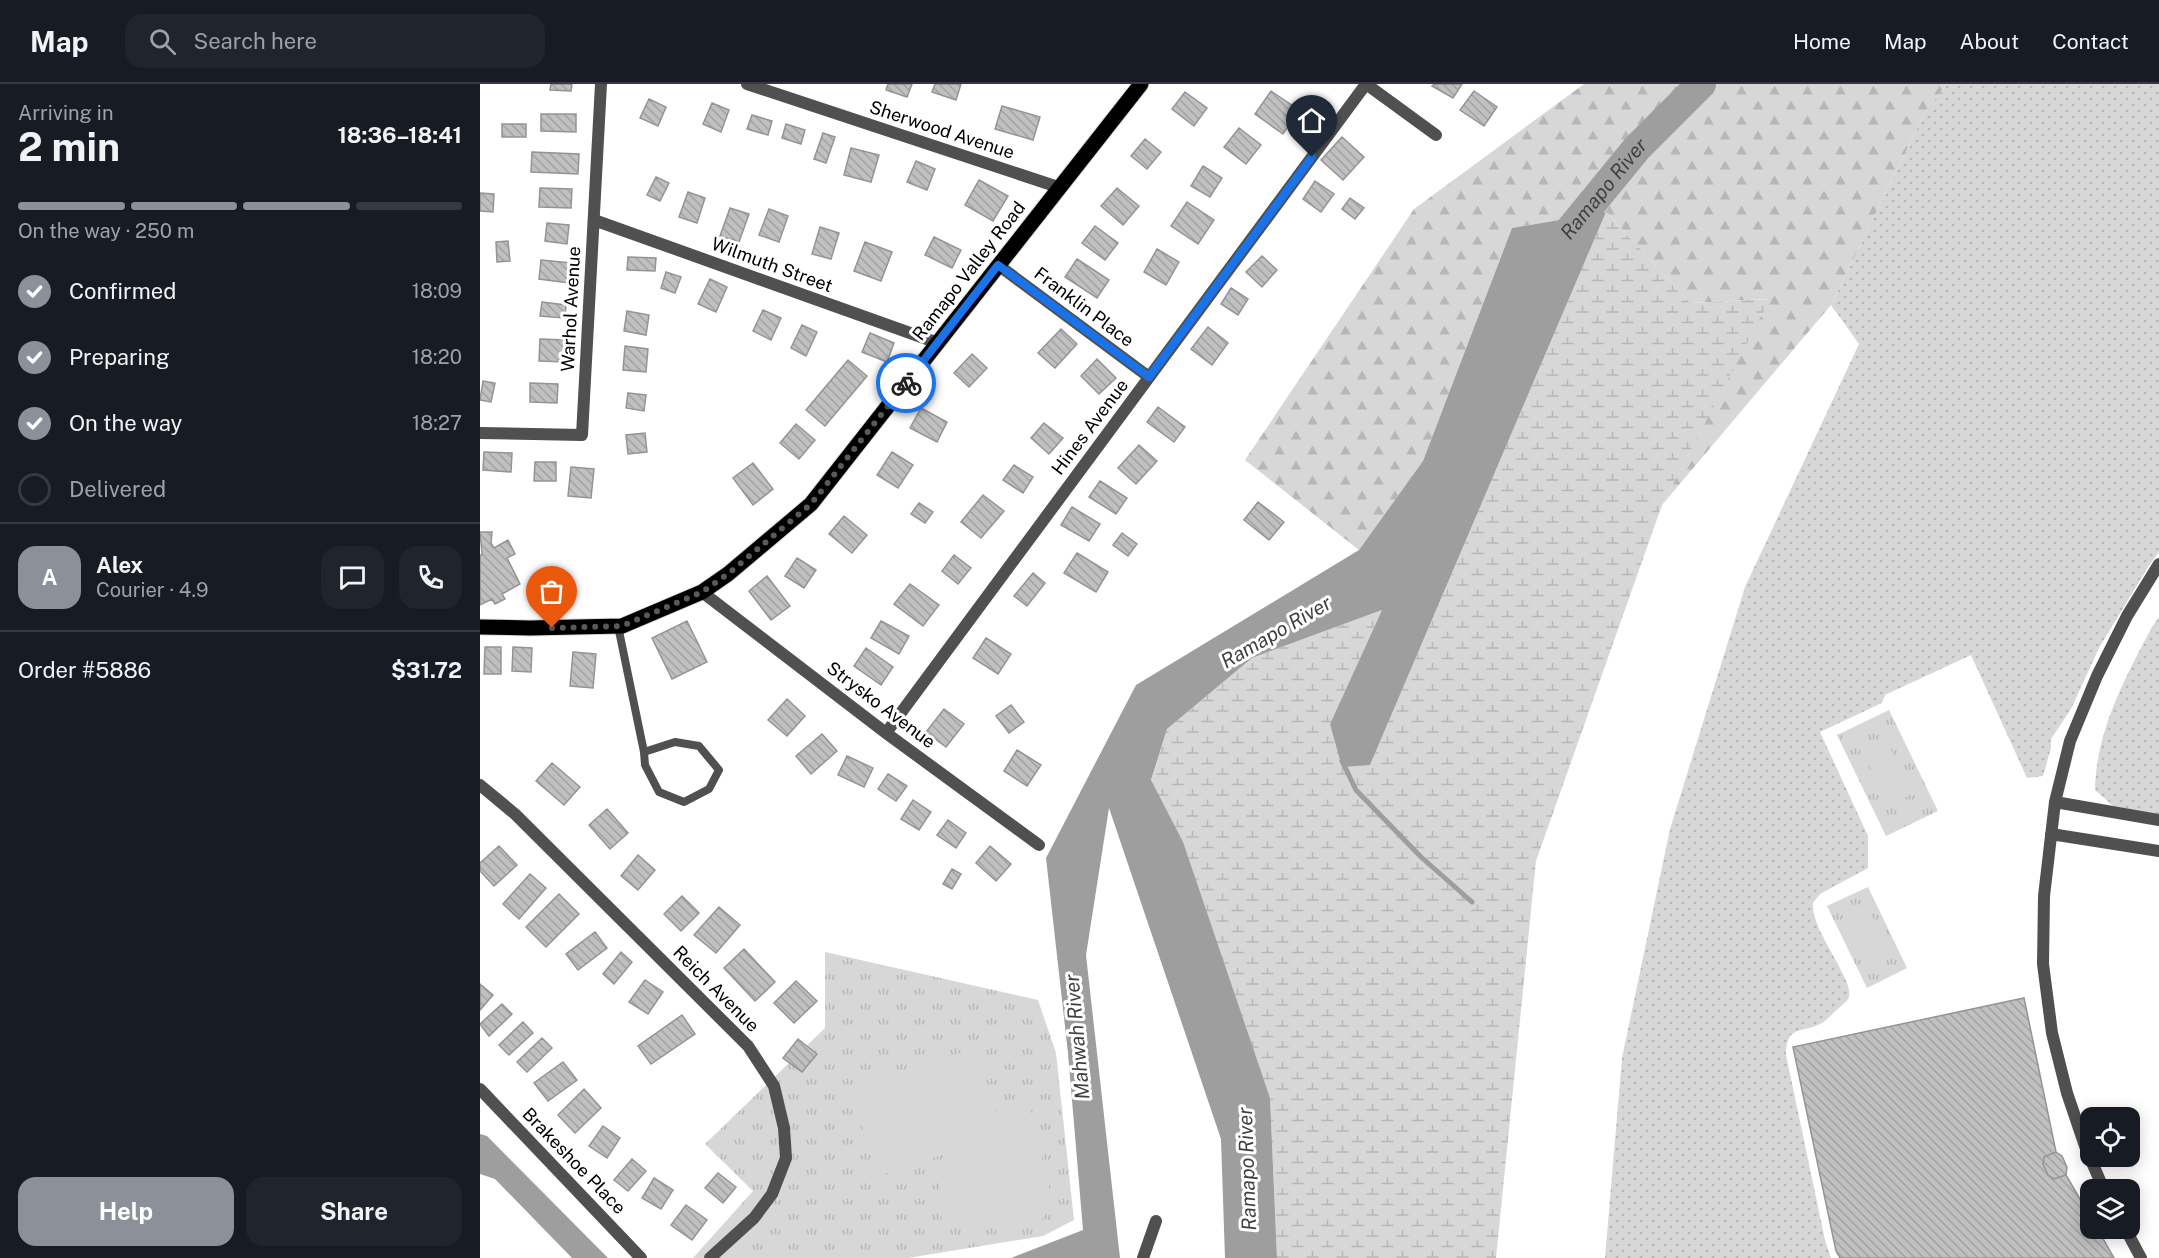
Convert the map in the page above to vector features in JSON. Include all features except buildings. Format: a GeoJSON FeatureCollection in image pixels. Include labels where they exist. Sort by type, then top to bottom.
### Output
{"type":"FeatureCollection","features":[{"type":"Feature","properties":{"kind":"main road","name":"Ramapo Valley Road"},"geometry":{"type":"LineString","coordinates":[[480,627],[618,626],[702,592],[728,574],[811,504],[1141,84]]}},
{"type":"Feature","properties":{"kind":"street","name":"Warhol Avenue"},"geometry":{"type":"LineString","coordinates":[[480,433],[582,435],[601,84]]}},
{"type":"Feature","properties":{"kind":"street","name":"Sherwood Avenue"},"geometry":{"type":"LineString","coordinates":[[747,84],[1058,188]]}},
{"type":"Feature","properties":{"kind":"street"},"geometry":{"type":"LineString","coordinates":[[1366,84],[1436,135]]}},
{"type":"Feature","properties":{"kind":"street","name":"Hines Avenue"},"geometry":{"type":"LineString","coordinates":[[886,733],[1366,84]]}},
{"type":"Feature","properties":{"kind":"street","name":"Wilmuth Street"},"geometry":{"type":"LineString","coordinates":[[594,220],[938,342]]}},
{"type":"Feature","properties":{"kind":"street","name":"Franklin Place"},"geometry":{"type":"LineString","coordinates":[[998,265],[1149,377]]}},
{"type":"Feature","properties":{"kind":"street"},"geometry":{"type":"LineString","coordinates":[[2099,1179],[2070,1104],[2052,1033],[2043,964],[2044,896],[2055,802],[2070,741],[2097,676],[2127,616],[2159,564]]}},
{"type":"Feature","properties":{"kind":"street","name":"Strysko Avenue"},"geometry":{"type":"LineString","coordinates":[[702,592],[886,733],[1039,845]]}},
{"type":"Feature","properties":{"kind":"street","name":"Reich Avenue"},"geometry":{"type":"LineString","coordinates":[[480,785],[515,814],[748,1046],[774,1086],[784,1128],[786,1158],[771,1194],[754,1218],[710,1258]]}},
{"type":"Feature","properties":{"kind":"street"},"geometry":{"type":"LineString","coordinates":[[2055,802],[2159,820]]}},
{"type":"Feature","properties":{"kind":"street"},"geometry":{"type":"LineString","coordinates":[[2051,834],[2159,851]]}},
{"type":"Feature","properties":{"kind":"street","name":"Brakeshoe Place"},"geometry":{"type":"LineString","coordinates":[[480,1089],[641,1258]]}},
{"type":"Feature","properties":{"kind":"street"},"geometry":{"type":"LineString","coordinates":[[1143,1258],[1156,1221]]}},
{"type":"Feature","properties":{"kind":"street"},"geometry":{"type":"LineString","coordinates":[[2131,1239],[2141,1258]]}},
{"type":"Feature","properties":{"kind":"lane"},"geometry":{"type":"LineString","coordinates":[[618,626],[645,765],[659,792],[684,802],[709,789],[718,770],[699,746],[675,742],[644,752]]}},
{"type":"Feature","properties":{"kind":"green space"},"geometry":{"type":"Polygon","coordinates":[[[1584,84],[1947,84],[1926,110],[1831,305],[1662,505],[1769,299],[1690,303],[1606,212],[1512,228],[1423,461],[1359,550],[1245,460],[1414,209],[1584,84]]]}},
{"type":"Feature","properties":{"kind":"green space"},"geometry":{"type":"Polygon","coordinates":[[[1947,84],[2159,84],[2159,552],[2099,648],[2071,709],[2051,739],[2051,748],[2043,776],[2027,778],[1971,655],[1885,695],[1882,703],[1820,732],[1868,836],[1868,868],[1820,894],[1813,903],[1818,926],[1845,978],[1849,997],[1822,1023],[1792,1034],[1786,1055],[1825,1240],[1831,1258],[1605,1258],[1622,1058],[1670,829],[1745,587],[1859,344],[1831,305],[1926,110],[1947,84]]]}},
{"type":"Feature","properties":{"kind":"green space"},"geometry":{"type":"Polygon","coordinates":[[[1606,212],[1690,303],[1770,299],[1662,505],[1536,861],[1496,1258],[1277,1258],[1270,1098],[1151,780],[1167,729],[1252,658],[1382,610],[1330,724],[1370,765],[1606,212]]]}},
{"type":"Feature","properties":{"kind":"green space"},"geometry":{"type":"Polygon","coordinates":[[[2159,617],[2159,815],[2113,806],[2095,790],[2106,726],[2122,685],[2159,617]]]}},
{"type":"Feature","properties":{"kind":"green space"},"geometry":{"type":"Polygon","coordinates":[[[1889,710],[1938,811],[1886,836],[1837,735],[1889,710]]]}},
{"type":"Feature","properties":{"kind":"green space"},"geometry":{"type":"Polygon","coordinates":[[[1887,742],[1912,794],[1888,805],[1863,753],[1887,742]]]}},
{"type":"Feature","properties":{"kind":"green space"},"geometry":{"type":"Polygon","coordinates":[[[1868,887],[1907,968],[1867,988],[1827,906],[1868,887]]]}},
{"type":"Feature","properties":{"kind":"green space"},"geometry":{"type":"Polygon","coordinates":[[[1867,905],[1892,958],[1868,969],[1843,916],[1867,905]]]}},
{"type":"Feature","properties":{"kind":"green space"},"geometry":{"type":"Polygon","coordinates":[[[825,952],[1038,1000],[1056,1053],[1074,1220],[1043,1236],[908,1258],[693,1258],[753,1191],[705,1144],[825,1028],[825,952]]]}},
{"type":"Feature","properties":{"kind":"green space"},"geometry":{"type":"Polygon","coordinates":[[[975,1048],[994,1111],[1030,1106],[1053,1204],[1042,1219],[942,1226],[940,1188],[948,1153],[879,1176],[849,1089],[975,1048]]]}},
{"type":"Feature","properties":{"kind":"water","name":"Mahwah River"},"geometry":{"type":"Polygon","coordinates":[[[1606,212],[1370,765],[1342,767],[1330,724],[1382,610],[1252,658],[1167,729],[1151,780],[1183,842],[1270,1098],[1277,1258],[1225,1258],[1221,1139],[1109,808],[1086,955],[1120,1258],[1011,1258],[1083,1230],[1068,1053],[1046,858],[1136,685],[1359,550],[1423,461],[1512,228],[1606,212]]]}},
{"type":"Feature","properties":{"kind":"water"},"geometry":{"type":"Polygon","coordinates":[[[480,1134],[487,1136],[608,1258],[572,1258],[495,1179],[480,1174],[480,1134]]]}},
{"type":"Feature","properties":{"kind":"waterway","name":"Ramapo River"},"geometry":{"type":"LineString","coordinates":[[1560,249],[1565,236],[1637,148],[1701,84]]}},
{"type":"Feature","properties":{"kind":"waterway"},"geometry":{"type":"LineString","coordinates":[[1342,761],[1356,790],[1421,857],[1472,902]]}},
{"type":"Feature","properties":{"kind":"way so far"},"geometry":{"type":"LineString","coordinates":[[552,628],[622,626],[702,592],[728,574],[811,504],[906,383]]}},
{"type":"Feature","properties":{"kind":"route"},"geometry":{"type":"LineString","coordinates":[[906,383],[998,265],[1149,377],[1312,157]]}}]}
